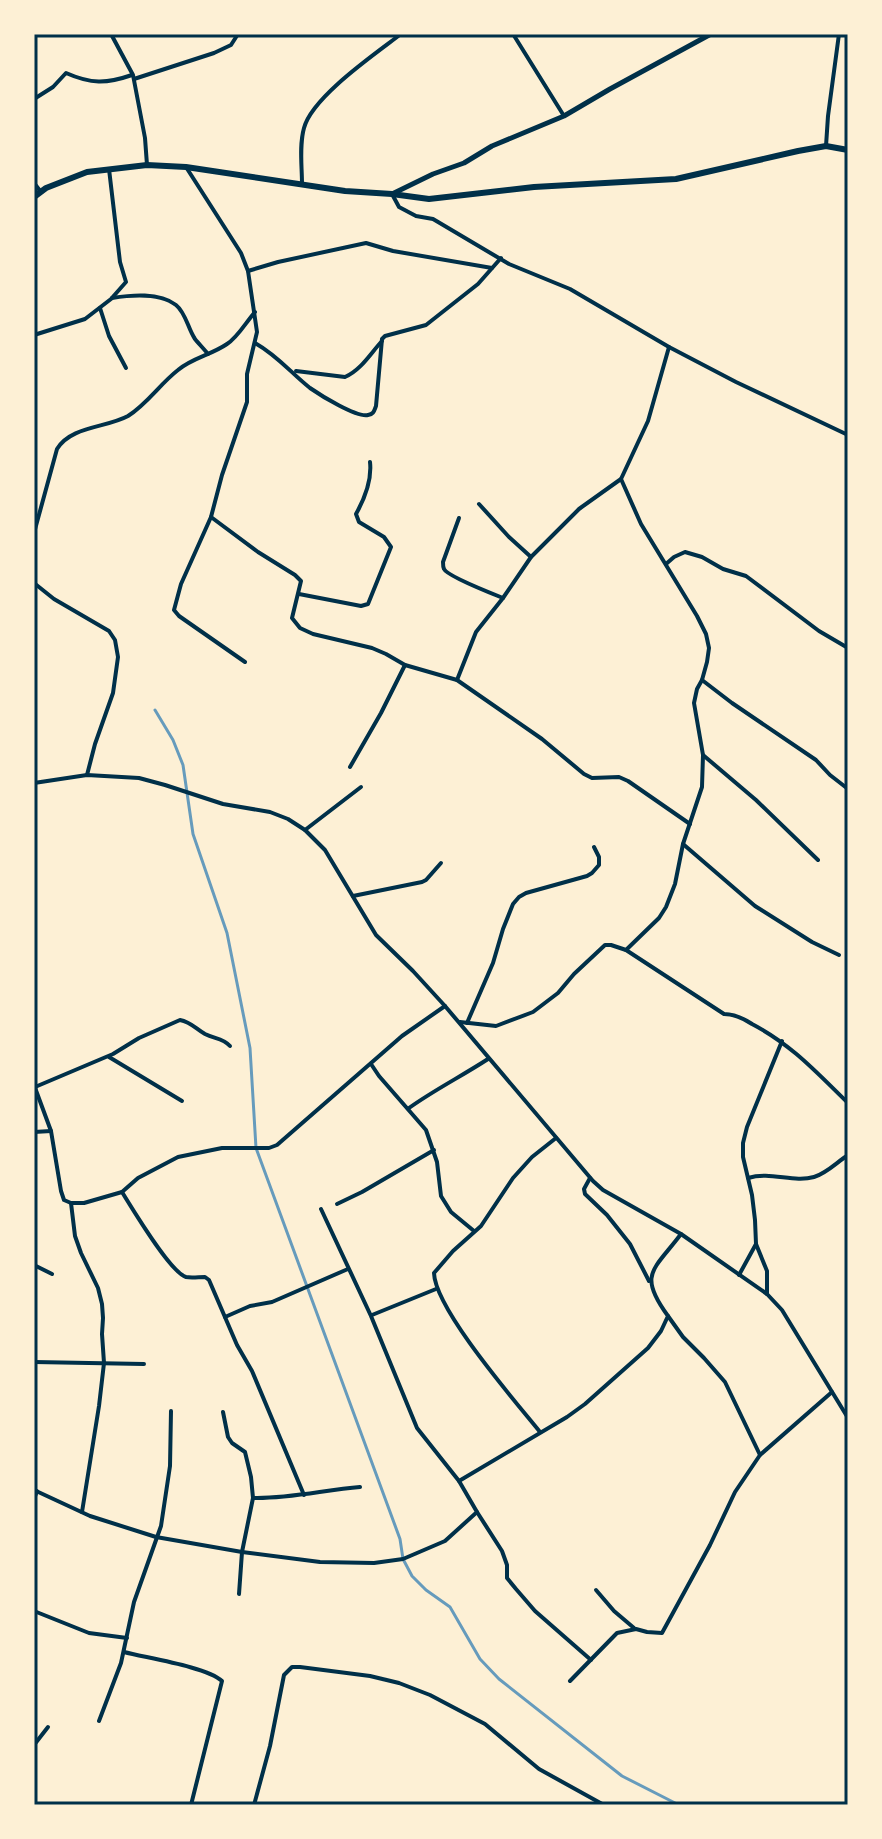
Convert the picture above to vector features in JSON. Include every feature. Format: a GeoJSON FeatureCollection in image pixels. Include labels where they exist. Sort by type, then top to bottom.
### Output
{"type":"FeatureCollection","features":[{"type":"Feature","properties":{"kind":"main road"},"geometry":{"type":"LineString","coordinates":[[34,197],[87,172],[147,165],[186,167],[345,191],[429,199],[534,187],[676,179],[826,146],[848,150]]}},
{"type":"Feature","properties":{"kind":"street"},"geometry":{"type":"LineString","coordinates":[[111,34],[134,77],[147,165]]}},
{"type":"Feature","properties":{"kind":"street"},"geometry":{"type":"LineString","coordinates":[[34,99],[53,87],[66,73],[97,81],[134,77],[214,53],[231,45],[238,34]]}},
{"type":"Feature","properties":{"kind":"street"},"geometry":{"type":"LineString","coordinates":[[302,184],[304,127],[312,113],[346,76],[401,34]]}},
{"type":"Feature","properties":{"kind":"street"},"geometry":{"type":"LineString","coordinates":[[513,34],[564,116]]}},
{"type":"Feature","properties":{"kind":"street"},"geometry":{"type":"LineString","coordinates":[[711,34],[564,116],[492,146],[464,163],[392,194],[399,207],[416,216],[433,219],[501,258],[570,289],[736,382],[848,435]]}},
{"type":"Feature","properties":{"kind":"street"},"geometry":{"type":"LineString","coordinates":[[826,146],[839,34]]}},
{"type":"Feature","properties":{"kind":"street"},"geometry":{"type":"LineString","coordinates":[[186,167],[232,236],[248,271],[257,332],[247,374],[247,402],[211,517],[181,584],[174,610],[245,662]]}},
{"type":"Feature","properties":{"kind":"street"},"geometry":{"type":"LineString","coordinates":[[34,335],[85,319],[111,299],[126,282],[120,262],[109,169]]}},
{"type":"Feature","properties":{"kind":"street"},"geometry":{"type":"LineString","coordinates":[[34,183],[41,192]]}},
{"type":"Feature","properties":{"kind":"street"},"geometry":{"type":"LineString","coordinates":[[248,271],[366,243],[393,251],[493,268]]}},
{"type":"Feature","properties":{"kind":"street"},"geometry":{"type":"LineString","coordinates":[[293,371],[345,377],[362,365],[385,336],[426,325],[462,298],[501,258]]}},
{"type":"Feature","properties":{"kind":"street"},"geometry":{"type":"LineString","coordinates":[[111,299],[134,295],[159,298],[176,305],[194,338],[208,354]]}},
{"type":"Feature","properties":{"kind":"street"},"geometry":{"type":"LineString","coordinates":[[100,308],[109,336],[126,368]]}},
{"type":"Feature","properties":{"kind":"street"},"geometry":{"type":"LineString","coordinates":[[34,533],[57,449],[64,439],[127,416],[177,370],[231,340],[255,311]]}},
{"type":"Feature","properties":{"kind":"street"},"geometry":{"type":"LineString","coordinates":[[255,343],[308,386],[356,414],[368,415],[376,406],[382,341]]}},
{"type":"Feature","properties":{"kind":"street"},"geometry":{"type":"LineString","coordinates":[[457,680],[476,632],[531,557],[579,509],[621,479],[648,421],[669,347]]}},
{"type":"Feature","properties":{"kind":"street"},"geometry":{"type":"LineString","coordinates":[[299,594],[361,606],[368,604],[391,547],[384,537],[359,522],[356,514],[371,475],[370,462]]}},
{"type":"Feature","properties":{"kind":"street"},"geometry":{"type":"LineString","coordinates":[[621,479],[641,524],[706,634],[709,648],[694,703],[703,755],[702,787],[666,907],[650,928],[626,950]]}},
{"type":"Feature","properties":{"kind":"street"},"geometry":{"type":"LineString","coordinates":[[479,504],[531,557]]}},
{"type":"Feature","properties":{"kind":"street"},"geometry":{"type":"LineString","coordinates":[[211,517],[301,581],[292,618],[300,628],[372,648],[405,665],[457,680],[542,739],[584,774],[592,778],[619,777],[628,781],[690,824]]}},
{"type":"Feature","properties":{"kind":"street"},"geometry":{"type":"LineString","coordinates":[[459,518],[443,562],[444,569],[503,598]]}},
{"type":"Feature","properties":{"kind":"street"},"geometry":{"type":"LineString","coordinates":[[666,564],[685,552],[746,576],[819,631],[848,648]]}},
{"type":"Feature","properties":{"kind":"street"},"geometry":{"type":"LineString","coordinates":[[34,583],[54,599],[109,631],[115,640],[118,657],[113,693],[87,775]]}},
{"type":"Feature","properties":{"kind":"street"},"geometry":{"type":"LineString","coordinates":[[350,767],[405,665]]}},
{"type":"Feature","properties":{"kind":"street"},"geometry":{"type":"LineString","coordinates":[[702,680],[816,760],[848,789]]}},
{"type":"Feature","properties":{"kind":"street"},"geometry":{"type":"LineString","coordinates":[[703,755],[756,800],[818,860]]}},
{"type":"Feature","properties":{"kind":"street"},"geometry":{"type":"LineString","coordinates":[[34,783],[87,775],[118,776],[165,785],[223,804],[270,812],[305,830],[325,850],[376,935],[445,1006],[590,1178],[603,1190],[681,1234],[767,1294],[782,1310],[848,1418]]}},
{"type":"Feature","properties":{"kind":"street"},"geometry":{"type":"LineString","coordinates":[[305,830],[361,787]]}},
{"type":"Feature","properties":{"kind":"street"},"geometry":{"type":"LineString","coordinates":[[683,844],[755,906],[839,955]]}},
{"type":"Feature","properties":{"kind":"street"},"geometry":{"type":"LineString","coordinates":[[467,1023],[493,963],[513,904],[526,893],[592,873],[599,865],[594,847]]}},
{"type":"Feature","properties":{"kind":"street"},"geometry":{"type":"LineString","coordinates":[[353,896],[422,882],[441,863]]}},
{"type":"Feature","properties":{"kind":"street"},"geometry":{"type":"LineString","coordinates":[[458,1021],[496,1026],[533,1012],[558,993],[605,945],[611,945],[626,950],[724,1014],[733,1014],[782,1041],[848,1103]]}},
{"type":"Feature","properties":{"kind":"street"},"geometry":{"type":"LineString","coordinates":[[230,1046],[223,1039],[180,1020],[108,1056],[34,1086],[51,1131],[64,1200],[71,1203],[122,1192],[138,1178],[178,1157],[222,1148],[269,1148],[277,1145],[402,1036],[445,1006]]}},
{"type":"Feature","properties":{"kind":"street"},"geometry":{"type":"LineString","coordinates":[[767,1294],[767,1271],[756,1244],[755,1220],[743,1157],[745,1135],[782,1041]]}},
{"type":"Feature","properties":{"kind":"street"},"geometry":{"type":"LineString","coordinates":[[108,1056],[182,1101]]}},
{"type":"Feature","properties":{"kind":"street"},"geometry":{"type":"LineString","coordinates":[[409,1108],[489,1058]]}},
{"type":"Feature","properties":{"kind":"street"},"geometry":{"type":"LineString","coordinates":[[371,1064],[426,1130],[439,1170],[441,1196],[451,1212],[474,1231]]}},
{"type":"Feature","properties":{"kind":"street"},"geometry":{"type":"LineString","coordinates":[[34,1132],[51,1131]]}},
{"type":"Feature","properties":{"kind":"street"},"geometry":{"type":"LineString","coordinates":[[540,1432],[473,1348],[436,1289],[434,1273],[488,1217],[513,1178],[532,1157],[556,1138]]}},
{"type":"Feature","properties":{"kind":"street"},"geometry":{"type":"LineString","coordinates":[[337,1204],[434,1150]]}},
{"type":"Feature","properties":{"kind":"street"},"geometry":{"type":"LineString","coordinates":[[748,1178],[764,1175],[803,1179],[815,1177],[848,1155]]}},
{"type":"Feature","properties":{"kind":"street"},"geometry":{"type":"LineString","coordinates":[[590,1178],[584,1189],[585,1194],[630,1244],[651,1290],[683,1337],[725,1382],[760,1455]]}},
{"type":"Feature","properties":{"kind":"street"},"geometry":{"type":"LineString","coordinates":[[122,1192],[138,1219],[180,1274],[209,1280],[237,1345],[252,1371],[304,1495]]}},
{"type":"Feature","properties":{"kind":"street"},"geometry":{"type":"LineString","coordinates":[[71,1203],[75,1236],[102,1304],[104,1363],[82,1512]]}},
{"type":"Feature","properties":{"kind":"street"},"geometry":{"type":"LineString","coordinates":[[321,1209],[371,1316],[417,1428],[459,1481],[502,1551],[507,1578],[535,1611],[591,1660]]}},
{"type":"Feature","properties":{"kind":"street"},"geometry":{"type":"LineString","coordinates":[[649,1281],[653,1270],[681,1234]]}},
{"type":"Feature","properties":{"kind":"street"},"geometry":{"type":"LineString","coordinates":[[739,1275],[756,1244]]}},
{"type":"Feature","properties":{"kind":"street"},"geometry":{"type":"LineString","coordinates":[[34,1265],[52,1274]]}},
{"type":"Feature","properties":{"kind":"street"},"geometry":{"type":"LineString","coordinates":[[225,1317],[250,1306],[272,1302],[348,1269]]}},
{"type":"Feature","properties":{"kind":"street"},"geometry":{"type":"LineString","coordinates":[[371,1316],[436,1289]]}},
{"type":"Feature","properties":{"kind":"street"},"geometry":{"type":"LineString","coordinates":[[459,1481],[585,1404],[648,1348],[668,1316]]}},
{"type":"Feature","properties":{"kind":"street"},"geometry":{"type":"LineString","coordinates":[[34,1362],[144,1364]]}},
{"type":"Feature","properties":{"kind":"street"},"geometry":{"type":"LineString","coordinates":[[570,1681],[622,1630],[662,1633],[735,1492],[760,1455],[832,1391]]}},
{"type":"Feature","properties":{"kind":"street"},"geometry":{"type":"LineString","coordinates":[[99,1721],[124,1652],[134,1602],[161,1526],[170,1466],[171,1411]]}},
{"type":"Feature","properties":{"kind":"street"},"geometry":{"type":"LineString","coordinates":[[223,1412],[228,1437],[245,1452],[253,1498],[242,1552],[239,1594]]}},
{"type":"Feature","properties":{"kind":"street"},"geometry":{"type":"LineString","coordinates":[[253,1498],[272,1499],[360,1487]]}},
{"type":"Feature","properties":{"kind":"street"},"geometry":{"type":"LineString","coordinates":[[34,1499],[35,1490],[82,1512],[156,1537],[320,1562],[374,1563],[403,1559],[445,1541],[477,1512]]}},
{"type":"Feature","properties":{"kind":"street"},"geometry":{"type":"LineString","coordinates":[[596,1590],[614,1611],[636,1629]]}},
{"type":"Feature","properties":{"kind":"street"},"geometry":{"type":"LineString","coordinates":[[34,1618],[35,1611],[89,1633],[128,1638]]}},
{"type":"Feature","properties":{"kind":"street"},"geometry":{"type":"LineString","coordinates":[[124,1652],[196,1669],[222,1681],[191,1805]]}},
{"type":"Feature","properties":{"kind":"street"},"geometry":{"type":"LineString","coordinates":[[254,1805],[284,1675],[289,1669],[300,1667],[370,1676],[430,1695],[485,1724],[539,1769],[604,1805]]}},
{"type":"Feature","properties":{"kind":"street"},"geometry":{"type":"LineString","coordinates":[[34,1745],[48,1727]]}},
{"type":"Feature","properties":{"kind":"waterway"},"geometry":{"type":"LineString","coordinates":[[155,710],[173,740],[183,765],[193,834],[227,933],[250,1048],[256,1148],[400,1539],[403,1559],[412,1576],[450,1607],[480,1659],[499,1679],[622,1776],[679,1805]]}}]}
